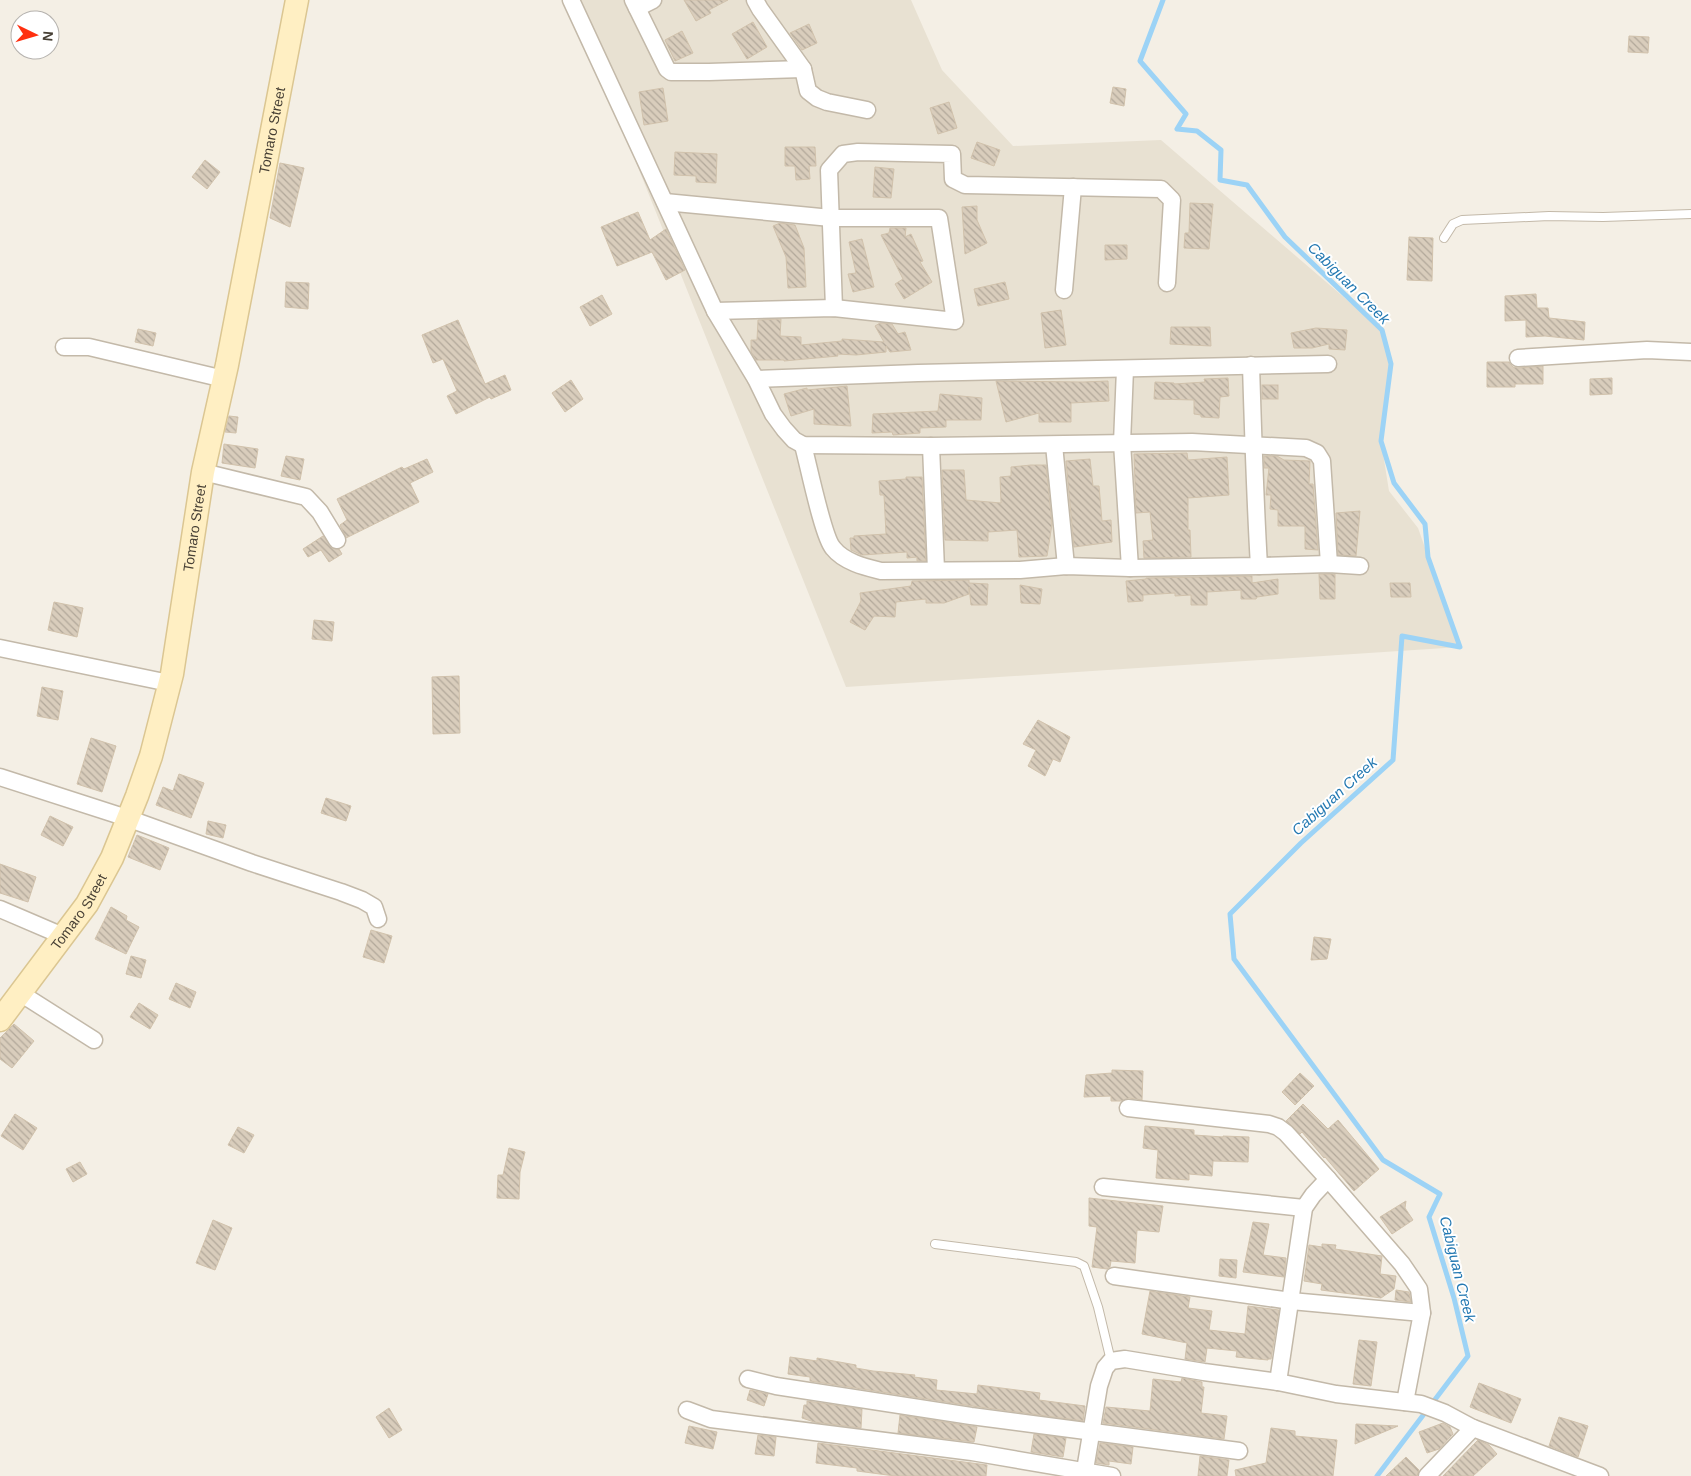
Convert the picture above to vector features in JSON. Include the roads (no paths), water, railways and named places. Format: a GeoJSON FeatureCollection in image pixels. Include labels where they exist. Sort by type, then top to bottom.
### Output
{"type":"FeatureCollection","features":[{"type":"Feature","properties":{"kind":"street","name":"Tomaro Street"},"geometry":{"type":"LineString","coordinates":[[0,1020],[87,904],[112,858],[151,756],[169,684],[202,472],[224,379],[297,0]]}},
{"type":"Feature","properties":{"kind":"street"},"geometry":{"type":"LineString","coordinates":[[572,0],[715,311],[756,379],[773,414],[794,440],[803,444],[931,446],[1192,442],[1306,448],[1314,450],[1322,461],[1329,564]]}},
{"type":"Feature","properties":{"kind":"street"},"geometry":{"type":"LineString","coordinates":[[653,0],[635,4],[667,69],[671,72],[803,69]]}},
{"type":"Feature","properties":{"kind":"street"},"geometry":{"type":"LineString","coordinates":[[755,0],[803,69],[808,91],[817,98],[827,102],[866,110]]}},
{"type":"Feature","properties":{"kind":"street"},"geometry":{"type":"LineString","coordinates":[[834,308],[829,170],[843,154],[858,152],[952,154],[953,179],[965,185],[1161,189],[1172,200],[1167,283]]}},
{"type":"Feature","properties":{"kind":"street"},"geometry":{"type":"LineString","coordinates":[[1064,290],[1073,187]]}},
{"type":"Feature","properties":{"kind":"street"},"geometry":{"type":"LineString","coordinates":[[665,202],[831,218],[939,218],[955,321],[834,308],[715,311]]}},
{"type":"Feature","properties":{"kind":"street"},"geometry":{"type":"LineString","coordinates":[[64,347],[89,347],[224,379]]}},
{"type":"Feature","properties":{"kind":"street"},"geometry":{"type":"LineString","coordinates":[[1518,358],[1647,350],[1691,352]]}},
{"type":"Feature","properties":{"kind":"street"},"geometry":{"type":"LineString","coordinates":[[756,379],[918,373],[1328,364]]}},
{"type":"Feature","properties":{"kind":"street"},"geometry":{"type":"LineString","coordinates":[[1251,365],[1259,566]]}},
{"type":"Feature","properties":{"kind":"street"},"geometry":{"type":"LineString","coordinates":[[1125,369],[1122,443],[1130,568]]}},
{"type":"Feature","properties":{"kind":"street"},"geometry":{"type":"LineString","coordinates":[[803,444],[825,530],[832,548],[855,564],[881,570],[1020,570],[1066,566],[1130,568],[1329,564],[1360,566]]}},
{"type":"Feature","properties":{"kind":"street"},"geometry":{"type":"LineString","coordinates":[[1054,445],[1066,566]]}},
{"type":"Feature","properties":{"kind":"street"},"geometry":{"type":"LineString","coordinates":[[931,446],[936,570]]}},
{"type":"Feature","properties":{"kind":"street"},"geometry":{"type":"LineString","coordinates":[[202,472],[306,497],[320,512],[337,540]]}},
{"type":"Feature","properties":{"kind":"street"},"geometry":{"type":"LineString","coordinates":[[0,648],[169,684]]}},
{"type":"Feature","properties":{"kind":"street"},"geometry":{"type":"LineString","coordinates":[[0,777],[128,818],[362,900],[374,908],[378,919]]}},
{"type":"Feature","properties":{"kind":"street"},"geometry":{"type":"LineString","coordinates":[[0,909],[63,936]]}},
{"type":"Feature","properties":{"kind":"street"},"geometry":{"type":"LineString","coordinates":[[20,993],[94,1040]]}},
{"type":"Feature","properties":{"kind":"street"},"geometry":{"type":"LineString","coordinates":[[1128,1108],[1269,1124],[1278,1127],[1286,1133],[1402,1264],[1419,1289],[1422,1313],[1413,1403]]}},
{"type":"Feature","properties":{"kind":"street"},"geometry":{"type":"LineString","coordinates":[[1278,1382],[1304,1208],[1313,1194],[1328,1180]]}},
{"type":"Feature","properties":{"kind":"street"},"geometry":{"type":"LineString","coordinates":[[1104,1187],[1304,1208]]}},
{"type":"Feature","properties":{"kind":"street"},"geometry":{"type":"LineString","coordinates":[[1114,1276],[1291,1301],[1422,1313]]}},
{"type":"Feature","properties":{"kind":"street"},"geometry":{"type":"LineString","coordinates":[[1084,1474],[1099,1386],[1105,1368],[1112,1361],[1125,1359],[1278,1382],[1336,1394],[1413,1403],[1445,1413],[1473,1428],[1600,1476]]}},
{"type":"Feature","properties":{"kind":"street"},"geometry":{"type":"LineString","coordinates":[[748,1379],[776,1386],[971,1416],[1239,1451]]}},
{"type":"Feature","properties":{"kind":"street"},"geometry":{"type":"LineString","coordinates":[[687,1410],[711,1419],[972,1452],[1084,1474],[1112,1476]]}},
{"type":"Feature","properties":{"kind":"street"},"geometry":{"type":"LineString","coordinates":[[1427,1476],[1473,1428]]}},
{"type":"Feature","properties":{"kind":"lane"},"geometry":{"type":"LineString","coordinates":[[1444,238],[1453,224],[1462,220],[1549,216],[1691,214]]}},
{"type":"Feature","properties":{"kind":"lane"},"geometry":{"type":"LineString","coordinates":[[935,1244],[1076,1262],[1084,1266],[1098,1307],[1112,1361]]}},
{"type":"Feature","properties":{"kind":"waterway","name":"Cabiguan Creek"},"geometry":{"type":"LineString","coordinates":[[1163,0],[1140,61],[1186,114],[1177,129],[1197,131],[1221,150],[1220,180],[1247,185],[1285,237],[1382,330],[1391,364],[1381,441],[1394,483],[1425,524],[1428,557],[1460,647],[1402,636],[1393,760],[1301,843],[1230,914],[1234,959],[1383,1160],[1440,1194],[1429,1217],[1454,1298],[1468,1356],[1377,1476]]}}]}
